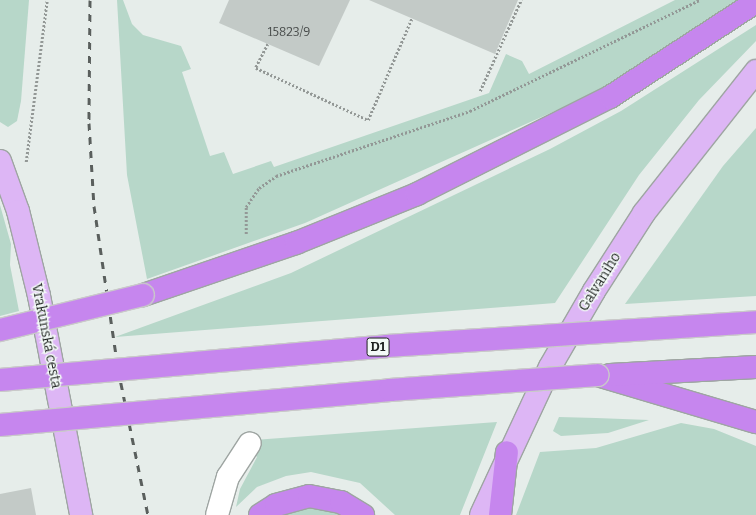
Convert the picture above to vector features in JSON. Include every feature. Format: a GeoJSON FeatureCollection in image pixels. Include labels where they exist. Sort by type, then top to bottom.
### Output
{"type":"FeatureCollection","features":[{"type":"Feature","properties":{"kind":"highway"},"geometry":{"type":"LineString","coordinates":[[0,330],[143,295],[296,243],[417,194],[536,137],[610,97],[756,2]]}},
{"type":"Feature","properties":{"kind":"highway","name":"D1"},"geometry":{"type":"LineString","coordinates":[[0,380],[395,346],[756,322]]}},
{"type":"Feature","properties":{"kind":"highway"},"geometry":{"type":"LineString","coordinates":[[0,425],[390,390],[597,375],[756,367]]}},
{"type":"Feature","properties":{"kind":"highway"},"geometry":{"type":"LineString","coordinates":[[597,375],[756,422]]}},
{"type":"Feature","properties":{"kind":"highway"},"geometry":{"type":"LineString","coordinates":[[500,515],[507,452]]}},
{"type":"Feature","properties":{"kind":"highway"},"geometry":{"type":"LineString","coordinates":[[260,515],[276,504],[309,496],[341,502],[363,515]]}},
{"type":"Feature","properties":{"kind":"main road","name":"Galvaniho"},"geometry":{"type":"LineString","coordinates":[[481,515],[507,452],[550,367],[619,252],[694,146],[756,71]]}},
{"type":"Feature","properties":{"kind":"main road","name":"Vrakunská cesta"},"geometry":{"type":"LineString","coordinates":[[0,161],[18,211],[39,296],[81,515]]}},
{"type":"Feature","properties":{"kind":"lane"},"geometry":{"type":"LineString","coordinates":[[217,515],[228,477],[250,443]]}},
{"type":"Feature","properties":{"kind":"path"},"geometry":{"type":"LineString","coordinates":[[25,167],[47,0]]}},
{"type":"Feature","properties":{"kind":"path"},"geometry":{"type":"LineString","coordinates":[[480,91],[521,0]]}},
{"type":"Feature","properties":{"kind":"path"},"geometry":{"type":"LineString","coordinates":[[241,236],[248,234],[246,207],[259,188],[276,176],[470,111],[700,0]]}},
{"type":"Feature","properties":{"kind":"path"},"geometry":{"type":"LineString","coordinates":[[268,44],[256,68],[368,120],[412,18]]}},
{"type":"Feature","properties":{"kind":"green space"},"geometry":{"type":"Polygon","coordinates":[[[0,0],[29,0],[21,101],[17,121],[8,127],[0,122],[0,0]]]}},
{"type":"Feature","properties":{"kind":"green space"},"geometry":{"type":"Polygon","coordinates":[[[117,0],[123,0],[132,24],[143,35],[181,46],[191,69],[182,72],[210,156],[224,152],[233,174],[271,161],[274,167],[489,93],[506,54],[522,61],[529,74],[675,0],[738,0],[593,94],[305,223],[147,279],[127,175],[117,0]]]}},
{"type":"Feature","properties":{"kind":"green space"},"geometry":{"type":"Polygon","coordinates":[[[756,25],[756,41],[699,100],[639,175],[555,303],[115,337],[291,273],[550,149],[621,111],[756,25]]]}},
{"type":"Feature","properties":{"kind":"green space"},"geometry":{"type":"Polygon","coordinates":[[[756,128],[756,296],[625,304],[723,166],[756,128]]]}},
{"type":"Feature","properties":{"kind":"green space"},"geometry":{"type":"Polygon","coordinates":[[[0,205],[11,244],[10,265],[19,311],[0,316],[0,205]]]}},
{"type":"Feature","properties":{"kind":"green space"},"geometry":{"type":"Polygon","coordinates":[[[559,417],[649,420],[608,433],[561,436],[553,431],[559,417]]]}},
{"type":"Feature","properties":{"kind":"green space"},"geometry":{"type":"Polygon","coordinates":[[[497,422],[460,515],[395,515],[360,483],[311,472],[286,476],[257,487],[236,507],[240,489],[257,457],[242,441],[497,422]]]}},
{"type":"Feature","properties":{"kind":"green space"},"geometry":{"type":"Polygon","coordinates":[[[681,423],[714,429],[756,446],[756,515],[516,515],[540,452],[596,448],[681,423]]]}},
{"type":"Feature","properties":{"kind":"green space"},"geometry":{"type":"Polygon","coordinates":[[[302,508],[328,509],[343,515],[282,515],[302,508]]]}},
{"type":"Feature","properties":{"kind":"building"},"geometry":{"type":"Polygon","coordinates":[[[229,0],[350,0],[319,66],[219,23],[229,0]]]}},
{"type":"Feature","properties":{"kind":"building"},"geometry":{"type":"Polygon","coordinates":[[[369,0],[518,0],[495,54],[369,0]]]}},
{"type":"Feature","properties":{"kind":"building"},"geometry":{"type":"Polygon","coordinates":[[[31,488],[36,515],[0,515],[0,494],[31,488]]]}},
{"type":"Feature","properties":{"kind":"railway"},"geometry":{"type":"LineString","coordinates":[[90,0],[89,123],[94,206],[118,369],[148,515]]}}]}
